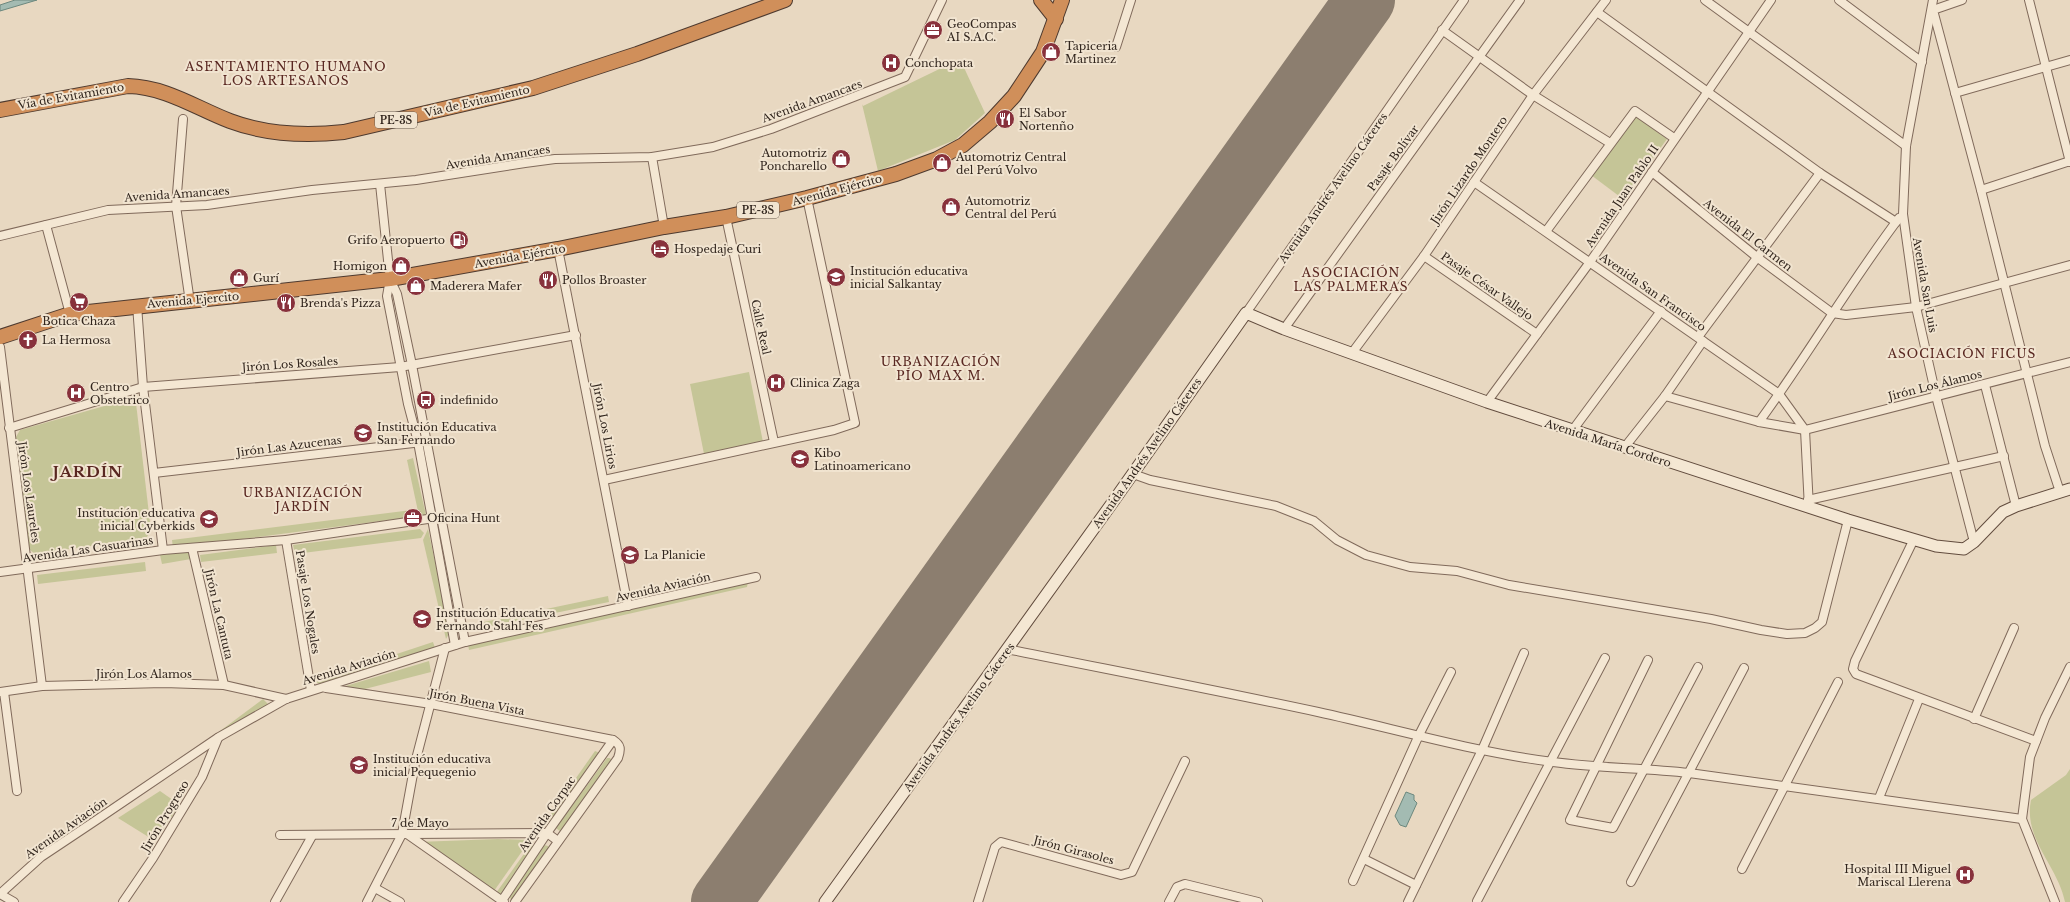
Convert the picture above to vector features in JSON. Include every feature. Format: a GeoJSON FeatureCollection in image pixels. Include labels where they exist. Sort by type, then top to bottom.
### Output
{"type":"FeatureCollection","features":[{"type":"Feature","properties":{"kind":"highway","name":"Vía de Evitamiento"},"geometry":{"type":"LineString","coordinates":[[0,110],[114,88],[140,86],[155,88],[180,98],[200,109],[232,122],[258,130],[315,135],[344,132],[533,88],[637,54],[785,0]]}},
{"type":"Feature","properties":{"kind":"highway"},"geometry":{"type":"LineString","coordinates":[[1041,0],[1056,19]]}},
{"type":"Feature","properties":{"kind":"highway","name":"Avenida Ejército"},"geometry":{"type":"LineString","coordinates":[[390,279],[558,249],[664,227],[726,217],[807,198],[896,174],[937,159],[963,145],[990,122],[1014,96],[1043,52],[1062,0]]}},
{"type":"Feature","properties":{"kind":"highway","name":"Avenida Ejercito"},"geometry":{"type":"LineString","coordinates":[[0,337],[70,314],[136,305],[190,302],[390,279]]}},
{"type":"Feature","properties":{"kind":"street","name":"Avenida Amancaes"},"geometry":{"type":"LineString","coordinates":[[0,236],[108,210],[207,205],[312,190],[416,180],[555,159],[652,157],[720,145],[771,129],[899,81],[908,73],[942,0]]}},
{"type":"Feature","properties":{"kind":"street"},"geometry":{"type":"LineString","coordinates":[[1116,47],[1131,0]]}},
{"type":"Feature","properties":{"kind":"street","name":"Avenida Andrés Avelino Cáceres"},"geometry":{"type":"LineString","coordinates":[[825,902],[1133,474],[1464,0]]}},
{"type":"Feature","properties":{"kind":"street","name":"Pasaje Bolívar"},"geometry":{"type":"LineString","coordinates":[[1284,329],[1520,0]]}},
{"type":"Feature","properties":{"kind":"street","name":"Jirón Lizardo Montero"},"geometry":{"type":"LineString","coordinates":[[1352,353],[1424,256],[1533,95],[1606,0]]}},
{"type":"Feature","properties":{"kind":"street"},"geometry":{"type":"LineString","coordinates":[[1705,0],[1750,31],[1906,146]]}},
{"type":"Feature","properties":{"kind":"street","name":"Avenida Juan Pablo II"},"geometry":{"type":"LineString","coordinates":[[1487,402],[1590,262],[1674,138],[1771,0]]}},
{"type":"Feature","properties":{"kind":"street"},"geometry":{"type":"LineString","coordinates":[[1839,0],[1922,62]]}},
{"type":"Feature","properties":{"kind":"street"},"geometry":{"type":"LineString","coordinates":[[1933,0],[1933,10],[2005,282],[2045,446],[2065,490],[2016,506],[2003,512],[1974,542]]}},
{"type":"Feature","properties":{"kind":"street"},"geometry":{"type":"LineString","coordinates":[[1933,10],[1962,0]]}},
{"type":"Feature","properties":{"kind":"street"},"geometry":{"type":"LineString","coordinates":[[1981,190],[2070,161],[2029,0]]}},
{"type":"Feature","properties":{"kind":"street","name":"Avenida San Luis"},"geometry":{"type":"LineString","coordinates":[[1933,10],[1906,146],[1902,214],[1916,307],[1936,396],[1974,542]]}},
{"type":"Feature","properties":{"kind":"street"},"geometry":{"type":"LineString","coordinates":[[1597,12],[1820,173],[1896,222]]}},
{"type":"Feature","properties":{"kind":"street"},"geometry":{"type":"LineString","coordinates":[[1442,30],[1533,95],[1610,143]]}},
{"type":"Feature","properties":{"kind":"street"},"geometry":{"type":"LineString","coordinates":[[1955,93],[2070,60]]}},
{"type":"Feature","properties":{"kind":"street"},"geometry":{"type":"LineString","coordinates":[[1547,230],[1635,111],[1674,138]]}},
{"type":"Feature","properties":{"kind":"street"},"geometry":{"type":"LineString","coordinates":[[184,119],[176,206],[190,302]]}},
{"type":"Feature","properties":{"kind":"street"},"geometry":{"type":"LineString","coordinates":[[652,157],[664,227]]}},
{"type":"Feature","properties":{"kind":"street","name":"Avenida El Carmen"},"geometry":{"type":"LineString","coordinates":[[1652,172],[1758,258],[1832,313]]}},
{"type":"Feature","properties":{"kind":"street"},"geometry":{"type":"LineString","coordinates":[[1624,448],[1665,396],[1700,339],[1820,173]]}},
{"type":"Feature","properties":{"kind":"street","name":"Avenida San Francisco"},"geometry":{"type":"LineString","coordinates":[[1474,182],[1547,230],[1590,262],[1779,394],[1805,430]]}},
{"type":"Feature","properties":{"kind":"street"},"geometry":{"type":"LineString","coordinates":[[380,184],[390,279],[387,296],[400,367],[422,442],[441,516],[465,642]]}},
{"type":"Feature","properties":{"kind":"street"},"geometry":{"type":"LineString","coordinates":[[604,480],[834,430],[855,423],[807,198]]}},
{"type":"Feature","properties":{"kind":"street"},"geometry":{"type":"LineString","coordinates":[[1759,422],[1832,313],[1902,214]]}},
{"type":"Feature","properties":{"kind":"street","name":"Calle Real"},"geometry":{"type":"LineString","coordinates":[[726,217],[774,442]]}},
{"type":"Feature","properties":{"kind":"street"},"geometry":{"type":"LineString","coordinates":[[46,225],[70,314]]}},
{"type":"Feature","properties":{"kind":"street","name":"Jirón Los Lirios"},"geometry":{"type":"LineString","coordinates":[[558,249],[628,606]]}},
{"type":"Feature","properties":{"kind":"street","name":"Pasaje César Vallejo"},"geometry":{"type":"LineString","coordinates":[[1424,256],[1537,334]]}},
{"type":"Feature","properties":{"kind":"street"},"geometry":{"type":"LineString","coordinates":[[1832,313],[1846,315],[1916,307],[2070,265]]}},
{"type":"Feature","properties":{"kind":"street"},"geometry":{"type":"LineString","coordinates":[[390,279],[397,294],[412,364],[431,519],[455,645]]}},
{"type":"Feature","properties":{"kind":"street"},"geometry":{"type":"LineString","coordinates":[[136,305],[142,387],[163,550]]}},
{"type":"Feature","properties":{"kind":"street"},"geometry":{"type":"LineString","coordinates":[[1572,431],[1661,311]]}},
{"type":"Feature","properties":{"kind":"street","name":"Avenida María Cordero"},"geometry":{"type":"LineString","coordinates":[[1246,313],[1284,329],[1487,402],[1624,448],[1809,504],[1848,520],[1913,541],[1945,548],[1964,549],[1974,542]]}},
{"type":"Feature","properties":{"kind":"street","name":"Jirón Los Rosales"},"geometry":{"type":"LineString","coordinates":[[9,428],[142,387],[400,367],[576,335]]}},
{"type":"Feature","properties":{"kind":"street","name":"Jirón Los Laureles"},"geometry":{"type":"LineString","coordinates":[[0,347],[42,686]]}},
{"type":"Feature","properties":{"kind":"street","name":"Jirón Los Álamos"},"geometry":{"type":"LineString","coordinates":[[1805,430],[2070,362]]}},
{"type":"Feature","properties":{"kind":"street"},"geometry":{"type":"LineString","coordinates":[[1985,385],[2016,506]]}},
{"type":"Feature","properties":{"kind":"street"},"geometry":{"type":"LineString","coordinates":[[1665,396],[1759,422],[1805,430],[1809,504],[2004,456]]}},
{"type":"Feature","properties":{"kind":"street","name":"Jirón Las Azucenas"},"geometry":{"type":"LineString","coordinates":[[154,473],[422,442]]}},
{"type":"Feature","properties":{"kind":"street"},"geometry":{"type":"LineString","coordinates":[[1133,474],[1150,480],[1276,506],[1314,521],[1337,540],[1366,555],[1410,567],[1457,571],[1509,585],[1711,619],[1787,634],[1805,632],[1815,628],[1822,622],[1848,520]]}},
{"type":"Feature","properties":{"kind":"street","name":"Avenida Las Casuarinas"},"geometry":{"type":"LineString","coordinates":[[0,572],[163,550],[286,540],[431,519],[441,516]]}},
{"type":"Feature","properties":{"kind":"street","name":"Pasaje Los Nogales"},"geometry":{"type":"LineString","coordinates":[[286,540],[311,690]]}},
{"type":"Feature","properties":{"kind":"street"},"geometry":{"type":"LineString","coordinates":[[1913,541],[1855,660],[1853,669],[1856,674],[1918,699],[2036,741]]}},
{"type":"Feature","properties":{"kind":"street","name":"Jirón La Cantuta"},"geometry":{"type":"LineString","coordinates":[[192,548],[224,686]]}},
{"type":"Feature","properties":{"kind":"street","name":"Avenida Aviación"},"geometry":{"type":"LineString","coordinates":[[0,894],[41,857],[219,737],[286,699],[465,642],[756,577]]}},
{"type":"Feature","properties":{"kind":"street"},"geometry":{"type":"LineString","coordinates":[[1974,719],[2014,628]]}},
{"type":"Feature","properties":{"kind":"street"},"geometry":{"type":"LineString","coordinates":[[367,902],[405,834],[415,764],[445,648]]}},
{"type":"Feature","properties":{"kind":"street"},"geometry":{"type":"LineString","coordinates":[[1007,649],[1317,712],[1482,750],[1552,762],[1596,767],[1644,768],[1689,773],[2022,818]]}},
{"type":"Feature","properties":{"kind":"street"},"geometry":{"type":"LineString","coordinates":[[1408,902],[1482,750],[1524,653]]}},
{"type":"Feature","properties":{"kind":"street"},"geometry":{"type":"LineString","coordinates":[[1477,901],[1552,762],[1605,658]]}},
{"type":"Feature","properties":{"kind":"street"},"geometry":{"type":"LineString","coordinates":[[1648,660],[1570,820],[1613,828],[1698,667]]}},
{"type":"Feature","properties":{"kind":"street"},"geometry":{"type":"LineString","coordinates":[[2055,902],[2022,818],[2030,757],[2045,718],[2070,667]]}},
{"type":"Feature","properties":{"kind":"street"},"geometry":{"type":"LineString","coordinates":[[1631,882],[1744,668]]}},
{"type":"Feature","properties":{"kind":"street"},"geometry":{"type":"LineString","coordinates":[[1353,881],[1419,735],[1451,672]]}},
{"type":"Feature","properties":{"kind":"street"},"geometry":{"type":"LineString","coordinates":[[1742,870],[1838,682]]}},
{"type":"Feature","properties":{"kind":"street","name":"Jirón Los Alamos"},"geometry":{"type":"LineString","coordinates":[[2,692],[42,686],[164,683],[224,686],[286,699]]}},
{"type":"Feature","properties":{"kind":"street","name":"Jirón Buena Vista"},"geometry":{"type":"LineString","coordinates":[[323,688],[431,704],[613,740]]}},
{"type":"Feature","properties":{"kind":"street"},"geometry":{"type":"LineString","coordinates":[[2,692],[17,791]]}},
{"type":"Feature","properties":{"kind":"street"},"geometry":{"type":"LineString","coordinates":[[1879,798],[1918,699]]}},
{"type":"Feature","properties":{"kind":"street","name":"Jirón Progreso"},"geometry":{"type":"LineString","coordinates":[[123,902],[153,858],[202,777],[219,737]]}},
{"type":"Feature","properties":{"kind":"street"},"geometry":{"type":"LineString","coordinates":[[515,902],[618,758],[620,750],[618,744],[613,740]]}},
{"type":"Feature","properties":{"kind":"street","name":"Avenida Corpac"},"geometry":{"type":"LineString","coordinates":[[502,902],[547,833],[613,740]]}},
{"type":"Feature","properties":{"kind":"street","name":"Jirón Girasoles"},"geometry":{"type":"LineString","coordinates":[[978,902],[995,847],[1001,842],[1121,875],[1132,872],[1184,761]]}},
{"type":"Feature","properties":{"kind":"street"},"geometry":{"type":"LineString","coordinates":[[547,833],[558,841]]}},
{"type":"Feature","properties":{"kind":"street","name":"7 de Mayo"},"geometry":{"type":"LineString","coordinates":[[280,835],[312,836],[547,833]]}},
{"type":"Feature","properties":{"kind":"street"},"geometry":{"type":"LineString","coordinates":[[405,834],[502,902]]}},
{"type":"Feature","properties":{"kind":"street"},"geometry":{"type":"LineString","coordinates":[[275,902],[312,836]]}},
{"type":"Feature","properties":{"kind":"street"},"geometry":{"type":"LineString","coordinates":[[1364,859],[1416,885]]}},
{"type":"Feature","properties":{"kind":"street"},"geometry":{"type":"LineString","coordinates":[[1169,902],[1177,887],[1185,884],[1258,902]]}},
{"type":"Feature","properties":{"kind":"street"},"geometry":{"type":"LineString","coordinates":[[375,888],[400,902]]}},
{"type":"Feature","properties":{"kind":"street"},"geometry":{"type":"LineString","coordinates":[[0,894],[14,902]]}},
{"type":"Feature","properties":{"kind":"green space"},"geometry":{"type":"Polygon","coordinates":[[[960,59],[985,113],[955,140],[878,171],[862,104],[863,106],[960,59]]]}},
{"type":"Feature","properties":{"kind":"green space"},"geometry":{"type":"Polygon","coordinates":[[[1635,116],[1667,139],[1623,199],[1591,175],[1635,116]]]}},
{"type":"Feature","properties":{"kind":"green space"},"geometry":{"type":"Polygon","coordinates":[[[749,372],[763,442],[704,454],[690,384],[749,372]]]}},
{"type":"Feature","properties":{"kind":"green space"},"geometry":{"type":"Polygon","coordinates":[[[129,399],[136,403],[151,531],[146,538],[35,554],[29,549],[16,437],[20,430],[129,399]]]}},
{"type":"Feature","properties":{"kind":"green space"},"geometry":{"type":"Polygon","coordinates":[[[413,458],[426,515],[419,516],[407,460],[413,458]]]}},
{"type":"Feature","properties":{"kind":"green space"},"geometry":{"type":"Polygon","coordinates":[[[412,510],[412,517],[173,548],[172,540],[412,510]]]}},
{"type":"Feature","properties":{"kind":"green space"},"geometry":{"type":"Polygon","coordinates":[[[420,529],[424,533],[421,538],[295,554],[293,545],[420,529]]]}},
{"type":"Feature","properties":{"kind":"green space"},"geometry":{"type":"Polygon","coordinates":[[[428,529],[450,632],[446,639],[423,540],[428,529]]]}},
{"type":"Feature","properties":{"kind":"green space"},"geometry":{"type":"Polygon","coordinates":[[[276,545],[277,553],[201,562],[200,555],[276,545]]]}},
{"type":"Feature","properties":{"kind":"green space"},"geometry":{"type":"Polygon","coordinates":[[[189,550],[191,559],[162,564],[160,555],[189,550]]]}},
{"type":"Feature","properties":{"kind":"green space"},"geometry":{"type":"Polygon","coordinates":[[[145,562],[146,571],[38,584],[37,575],[145,562]]]}},
{"type":"Feature","properties":{"kind":"green space"},"geometry":{"type":"Polygon","coordinates":[[[748,582],[747,587],[469,650],[468,645],[748,582]]]}},
{"type":"Feature","properties":{"kind":"green space"},"geometry":{"type":"Polygon","coordinates":[[[608,596],[609,602],[461,632],[460,627],[608,596]]]}},
{"type":"Feature","properties":{"kind":"green space"},"geometry":{"type":"Polygon","coordinates":[[[433,642],[435,648],[319,684],[315,681],[433,642]]]}},
{"type":"Feature","properties":{"kind":"green space"},"geometry":{"type":"Polygon","coordinates":[[[429,661],[431,672],[361,690],[339,688],[429,661]]]}},
{"type":"Feature","properties":{"kind":"green space"},"geometry":{"type":"Polygon","coordinates":[[[263,699],[268,704],[212,737],[263,699]]]}},
{"type":"Feature","properties":{"kind":"green space"},"geometry":{"type":"Polygon","coordinates":[[[595,751],[600,753],[546,828],[543,825],[595,751]]]}},
{"type":"Feature","properties":{"kind":"green space"},"geometry":{"type":"Polygon","coordinates":[[[607,758],[610,758],[612,761],[561,832],[556,828],[607,758]]]}},
{"type":"Feature","properties":{"kind":"green space"},"geometry":{"type":"Polygon","coordinates":[[[2070,769],[2070,902],[2065,902],[2056,876],[2036,840],[2030,814],[2031,800],[2066,775],[2070,769]]]}},
{"type":"Feature","properties":{"kind":"green space"},"geometry":{"type":"Polygon","coordinates":[[[160,791],[180,805],[155,841],[118,818],[160,791]]]}},
{"type":"Feature","properties":{"kind":"green space"},"geometry":{"type":"Polygon","coordinates":[[[498,839],[530,840],[494,891],[417,842],[498,839]]]}},
{"type":"Feature","properties":{"kind":"green space"},"geometry":{"type":"Polygon","coordinates":[[[531,844],[536,846],[501,897],[496,893],[531,844]]]}},
{"type":"Feature","properties":{"kind":"green space"},"geometry":{"type":"Polygon","coordinates":[[[544,845],[548,846],[549,849],[512,900],[508,896],[544,845]]]}},
{"type":"Feature","properties":{"kind":"shaded area"},"geometry":{"type":"Polygon","coordinates":[[[15,0],[37,0],[0,11],[0,5],[15,0]]]}},
{"type":"Feature","properties":{"kind":"shaded area"},"geometry":{"type":"Polygon","coordinates":[[[1406,792],[1414,795],[1414,800],[1417,803],[1406,827],[1400,825],[1395,816],[1406,792]]]}},
{"type":"Feature","properties":{"kind":"runway"},"geometry":{"type":"LineString","coordinates":[[721,902],[1365,0]]}},
{"type":"Feature","properties":{"kind":"place","name":"GeoCompas AI S.A.C."},"geometry":{"type":"Point","coordinates":[933,30]}},
{"type":"Feature","properties":{"kind":"place","name":"Tapiceria Martinez"},"geometry":{"type":"Point","coordinates":[1051,52]}},
{"type":"Feature","properties":{"kind":"place","name":"Conchopata"},"geometry":{"type":"Point","coordinates":[891,63]}},
{"type":"Feature","properties":{"kind":"place","name":"El Sabor Nortenño"},"geometry":{"type":"Point","coordinates":[1005,119]}},
{"type":"Feature","properties":{"kind":"place","name":"Automotriz Poncharello"},"geometry":{"type":"Point","coordinates":[841,159]}},
{"type":"Feature","properties":{"kind":"place","name":"Automotriz Central del Perú Volvo"},"geometry":{"type":"Point","coordinates":[942,163]}},
{"type":"Feature","properties":{"kind":"place","name":"Automotriz Central del Perú"},"geometry":{"type":"Point","coordinates":[951,207]}},
{"type":"Feature","properties":{"kind":"place","name":"Grifo Aeropuerto"},"geometry":{"type":"Point","coordinates":[459,240]}},
{"type":"Feature","properties":{"kind":"place","name":"Hospedaje Curi"},"geometry":{"type":"Point","coordinates":[660,249]}},
{"type":"Feature","properties":{"kind":"place","name":"Homigon"},"geometry":{"type":"Point","coordinates":[401,266]}},
{"type":"Feature","properties":{"kind":"place","name":"Institución educativa inicial Salkantay"},"geometry":{"type":"Point","coordinates":[836,277]}},
{"type":"Feature","properties":{"kind":"place","name":"Gurí"},"geometry":{"type":"Point","coordinates":[239,278]}},
{"type":"Feature","properties":{"kind":"place","name":"Pollos Broaster"},"geometry":{"type":"Point","coordinates":[548,280]}},
{"type":"Feature","properties":{"kind":"place","name":"Maderera Mafer"},"geometry":{"type":"Point","coordinates":[416,286]}},
{"type":"Feature","properties":{"kind":"place","name":"Botica Chaza"},"geometry":{"type":"Point","coordinates":[79,302]}},
{"type":"Feature","properties":{"kind":"place","name":"Brenda's Pizza"},"geometry":{"type":"Point","coordinates":[286,303]}},
{"type":"Feature","properties":{"kind":"place","name":"La Hermosa"},"geometry":{"type":"Point","coordinates":[28,340]}},
{"type":"Feature","properties":{"kind":"place","name":"Clinica Zaga"},"geometry":{"type":"Point","coordinates":[776,383]}},
{"type":"Feature","properties":{"kind":"place","name":"Centro Obstetrico"},"geometry":{"type":"Point","coordinates":[76,393]}},
{"type":"Feature","properties":{"kind":"place","name":"indefinido"},"geometry":{"type":"Point","coordinates":[426,400]}},
{"type":"Feature","properties":{"kind":"place","name":"Institución Educativa San Fernando"},"geometry":{"type":"Point","coordinates":[363,433]}},
{"type":"Feature","properties":{"kind":"place","name":"Kibo Latinoamericano"},"geometry":{"type":"Point","coordinates":[800,459]}},
{"type":"Feature","properties":{"kind":"place","name":"Oficina Hunt"},"geometry":{"type":"Point","coordinates":[413,518]}},
{"type":"Feature","properties":{"kind":"place","name":"Institución educativa inicial Cyberkids"},"geometry":{"type":"Point","coordinates":[209,519]}},
{"type":"Feature","properties":{"kind":"place","name":"La Planicie"},"geometry":{"type":"Point","coordinates":[630,555]}},
{"type":"Feature","properties":{"kind":"place","name":"Institución Educativa Fernando Stahl Fes"},"geometry":{"type":"Point","coordinates":[422,619]}},
{"type":"Feature","properties":{"kind":"place","name":"Institución educativa inicial Pequegenio"},"geometry":{"type":"Point","coordinates":[359,765]}},
{"type":"Feature","properties":{"kind":"place","name":"Hospital III Miguel Mariscal Llerena"},"geometry":{"type":"Point","coordinates":[1965,875]}},
{"type":"Feature","properties":{"kind":"district","name":"ASENTAMIENTO HUMANO LOS ARTESANOS"},"geometry":{"type":"Point","coordinates":[286,73]}},
{"type":"Feature","properties":{"kind":"district","name":"ASOCIACIÓN LAS PALMERAS"},"geometry":{"type":"Point","coordinates":[1351,279]}},
{"type":"Feature","properties":{"kind":"district","name":"ASOCIACIÓN FICUS"},"geometry":{"type":"Point","coordinates":[1962,353]}},
{"type":"Feature","properties":{"kind":"district","name":"URBANIZACIÓN PÍO MAX M."},"geometry":{"type":"Point","coordinates":[941,368]}},
{"type":"Feature","properties":{"kind":"district","name":"JARDÍN"},"geometry":{"type":"Point","coordinates":[88,471]}},
{"type":"Feature","properties":{"kind":"district","name":"URBANIZACIÓN JARDÍN"},"geometry":{"type":"Point","coordinates":[303,499]}}]}
